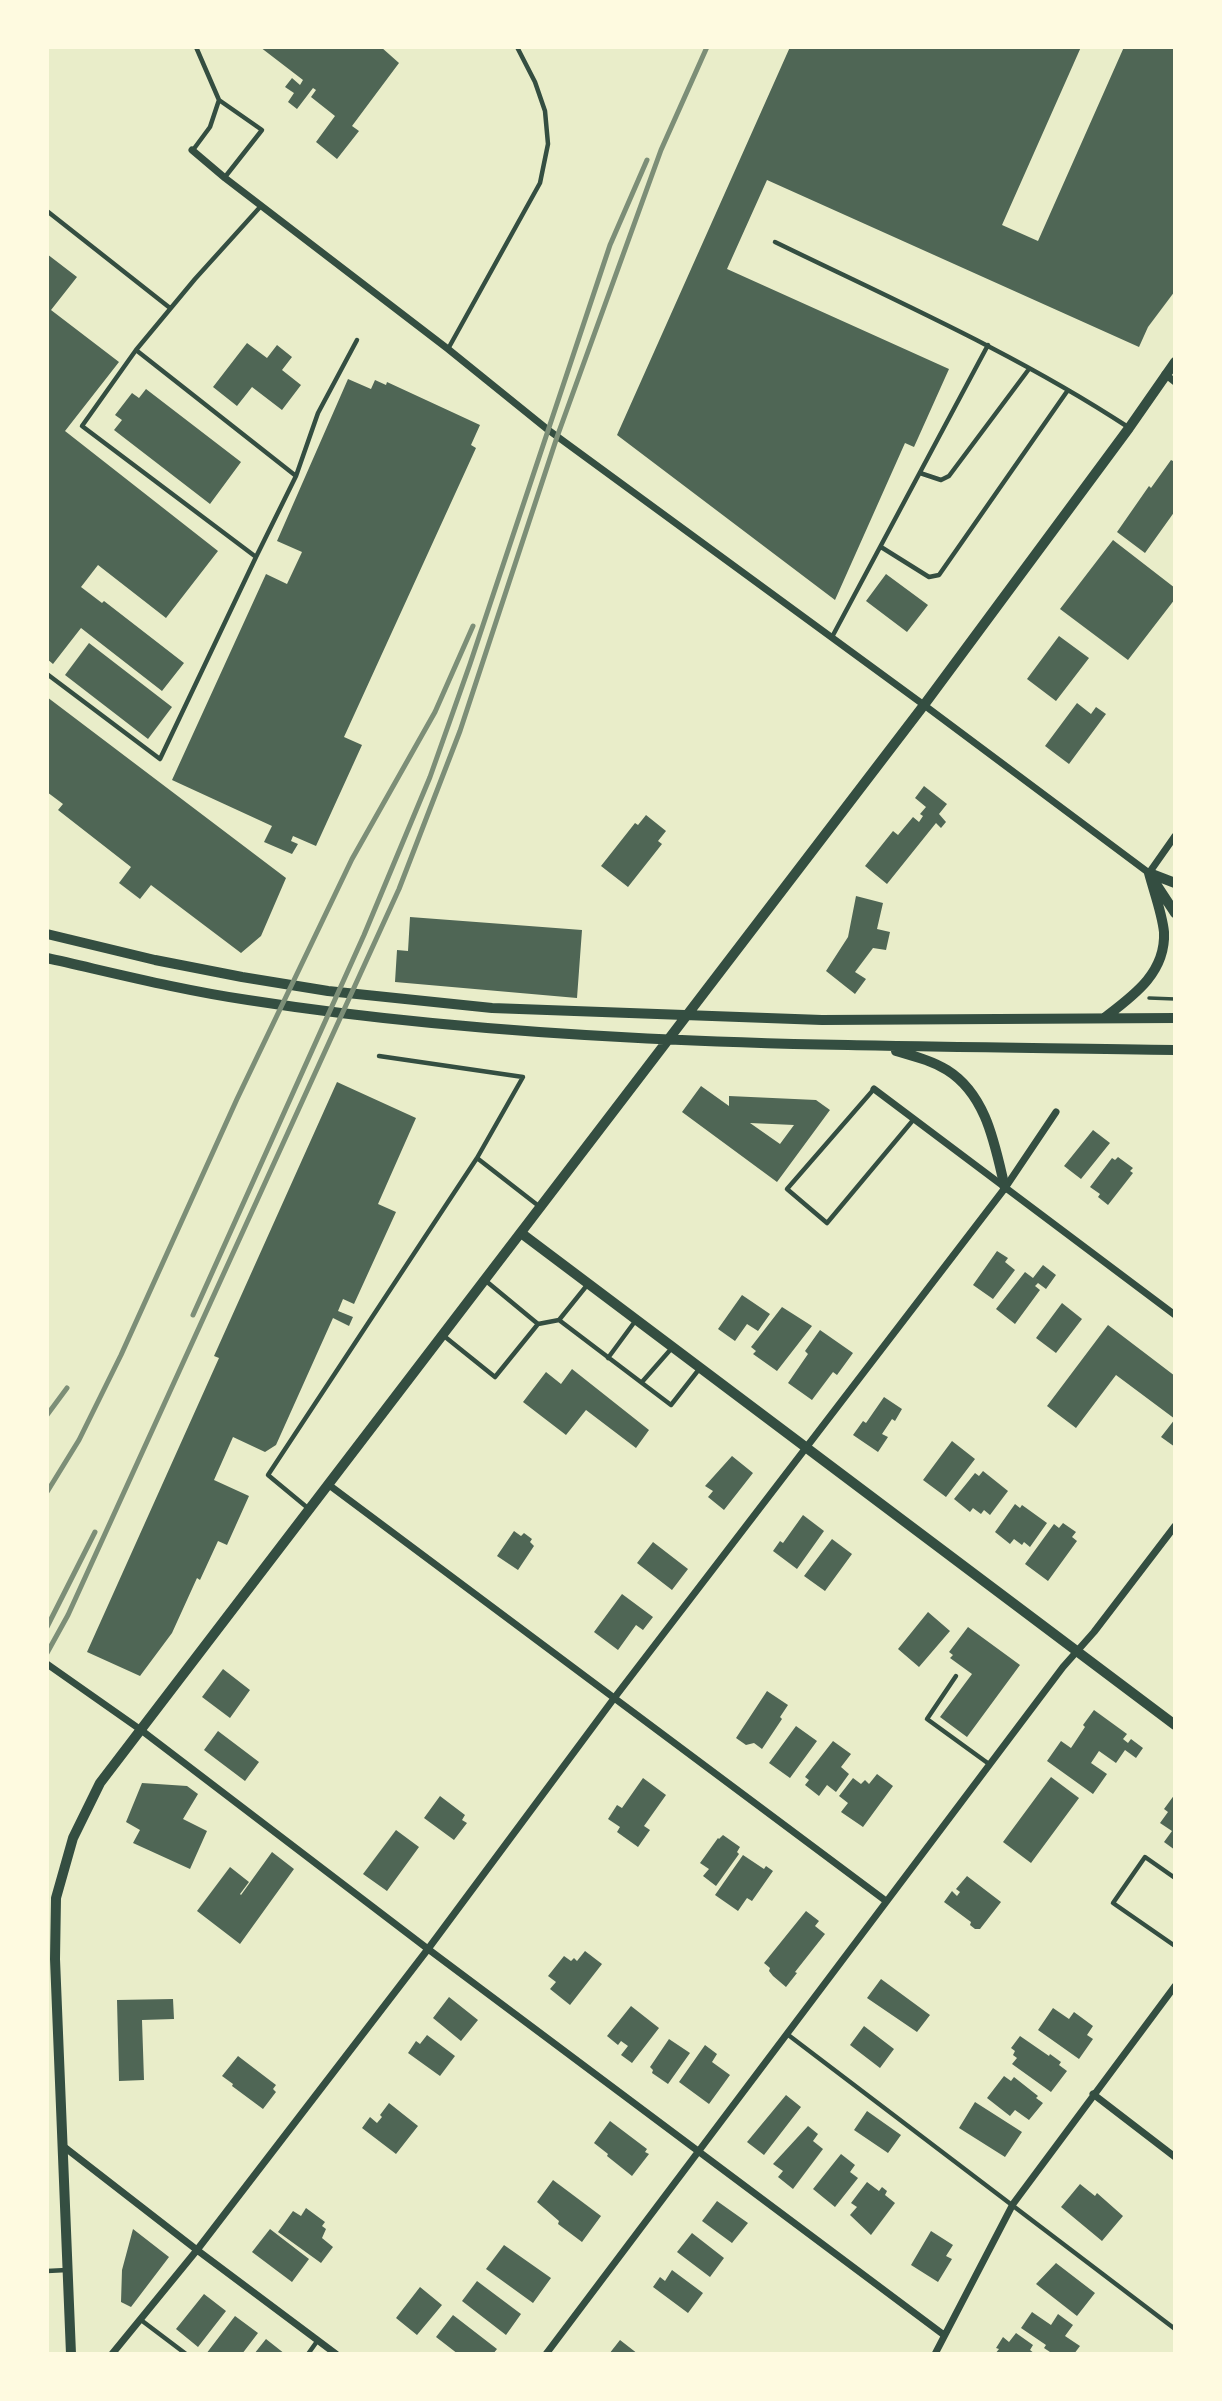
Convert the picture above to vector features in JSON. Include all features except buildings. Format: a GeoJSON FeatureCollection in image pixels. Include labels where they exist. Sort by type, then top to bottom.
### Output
{"type":"FeatureCollection","features":[{"type":"Feature","properties":{"kind":"main road"},"geometry":{"type":"LineString","coordinates":[[71,2354],[55,1959],[56,1898],[73,1838],[100,1783],[924,705],[1129,428],[1170,378],[1175,362]]}},
{"type":"Feature","properties":{"kind":"main road"},"geometry":{"type":"LineString","coordinates":[[1149,873],[1175,883]]}},
{"type":"Feature","properties":{"kind":"main road"},"geometry":{"type":"LineString","coordinates":[[1149,873],[1175,913]]}},
{"type":"Feature","properties":{"kind":"main road"},"geometry":{"type":"LineString","coordinates":[[1104,1018],[1140,990],[1153,974],[1161,953],[1164,932],[1149,873]]}},
{"type":"Feature","properties":{"kind":"main road"},"geometry":{"type":"LineString","coordinates":[[47,934],[155,960],[242,977],[392,999],[492,1008],[822,1020],[1175,1018]]}},
{"type":"Feature","properties":{"kind":"main road"},"geometry":{"type":"LineString","coordinates":[[47,958],[248,1000],[422,1023],[523,1031],[817,1046],[1175,1050]]}},
{"type":"Feature","properties":{"kind":"main road"},"geometry":{"type":"LineString","coordinates":[[883,1047],[927,1060],[948,1070],[964,1084],[992,1130],[1005,1188]]}},
{"type":"Feature","properties":{"kind":"street"},"geometry":{"type":"LineString","coordinates":[[192,150],[557,437],[1149,873],[1175,836]]}},
{"type":"Feature","properties":{"kind":"street"},"geometry":{"type":"LineString","coordinates":[[873,1089],[1175,1315]]}},
{"type":"Feature","properties":{"kind":"street"},"geometry":{"type":"LineString","coordinates":[[112,2354],[197,2250],[428,1949],[615,1697],[1005,1188],[1056,1112]]}},
{"type":"Feature","properties":{"kind":"street"},"geometry":{"type":"LineString","coordinates":[[521,1233],[1175,1725]]}},
{"type":"Feature","properties":{"kind":"street"},"geometry":{"type":"LineString","coordinates":[[329,1485],[886,1901]]}},
{"type":"Feature","properties":{"kind":"street"},"geometry":{"type":"LineString","coordinates":[[546,2354],[989,1764],[1175,1526]]}},
{"type":"Feature","properties":{"kind":"street"},"geometry":{"type":"LineString","coordinates":[[47,1664],[141,1730],[428,1949],[944,2335]]}},
{"type":"Feature","properties":{"kind":"street"},"geometry":{"type":"LineString","coordinates":[[935,2354],[1013,2204],[1175,1986]]}},
{"type":"Feature","properties":{"kind":"street"},"geometry":{"type":"LineString","coordinates":[[1093,2094],[1175,2157]]}},
{"type":"Feature","properties":{"kind":"street"},"geometry":{"type":"LineString","coordinates":[[63,2146],[335,2354]]}},
{"type":"Feature","properties":{"kind":"lane"},"geometry":{"type":"LineString","coordinates":[[196,47],[219,100],[262,130],[225,178]]}},
{"type":"Feature","properties":{"kind":"lane"},"geometry":{"type":"LineString","coordinates":[[448,349],[540,183],[548,144],[545,111],[535,82],[517,47]]}},
{"type":"Feature","properties":{"kind":"lane"},"geometry":{"type":"LineString","coordinates":[[192,150],[210,127],[219,100]]}},
{"type":"Feature","properties":{"kind":"lane"},"geometry":{"type":"LineString","coordinates":[[257,557],[82,426],[136,350],[170,308],[262,205]]}},
{"type":"Feature","properties":{"kind":"lane"},"geometry":{"type":"LineString","coordinates":[[47,211],[170,308]]}},
{"type":"Feature","properties":{"kind":"lane"},"geometry":{"type":"LineString","coordinates":[[775,242],[988,345],[1129,428]]}},
{"type":"Feature","properties":{"kind":"lane"},"geometry":{"type":"LineString","coordinates":[[47,674],[160,759],[296,476],[318,413],[357,340]]}},
{"type":"Feature","properties":{"kind":"lane"},"geometry":{"type":"LineString","coordinates":[[832,638],[988,345]]}},
{"type":"Feature","properties":{"kind":"lane"},"geometry":{"type":"LineString","coordinates":[[136,350],[296,476]]}},
{"type":"Feature","properties":{"kind":"lane"},"geometry":{"type":"LineString","coordinates":[[919,473],[941,480],[949,476],[1029,369]]}},
{"type":"Feature","properties":{"kind":"lane"},"geometry":{"type":"LineString","coordinates":[[880,547],[929,577],[939,575],[1068,390]]}},
{"type":"Feature","properties":{"kind":"lane"},"geometry":{"type":"LineString","coordinates":[[310,1510],[268,1475],[477,1158],[523,1077],[379,1056]]}},
{"type":"Feature","properties":{"kind":"lane"},"geometry":{"type":"LineString","coordinates":[[873,1089],[786,1189],[827,1223],[914,1119]]}},
{"type":"Feature","properties":{"kind":"lane"},"geometry":{"type":"LineString","coordinates":[[477,1158],[541,1207]]}},
{"type":"Feature","properties":{"kind":"lane"},"geometry":{"type":"LineString","coordinates":[[485,1280],[538,1324]]}},
{"type":"Feature","properties":{"kind":"lane"},"geometry":{"type":"LineString","coordinates":[[443,1335],[495,1377],[538,1324],[559,1320],[588,1284]]}},
{"type":"Feature","properties":{"kind":"lane"},"geometry":{"type":"LineString","coordinates":[[559,1320],[671,1405],[699,1368]]}},
{"type":"Feature","properties":{"kind":"lane"},"geometry":{"type":"LineString","coordinates":[[608,1358],[636,1320]]}},
{"type":"Feature","properties":{"kind":"lane"},"geometry":{"type":"LineString","coordinates":[[642,1382],[672,1348]]}},
{"type":"Feature","properties":{"kind":"lane"},"geometry":{"type":"LineString","coordinates":[[956,1676],[927,1719],[989,1764]]}},
{"type":"Feature","properties":{"kind":"lane"},"geometry":{"type":"LineString","coordinates":[[1175,1878],[1145,1857],[1112,1903],[1175,1946]]}},
{"type":"Feature","properties":{"kind":"lane"},"geometry":{"type":"LineString","coordinates":[[787,2034],[1175,2329]]}},
{"type":"Feature","properties":{"kind":"lane"},"geometry":{"type":"LineString","coordinates":[[47,2271],[68,2270]]}},
{"type":"Feature","properties":{"kind":"lane"},"geometry":{"type":"LineString","coordinates":[[140,2319],[186,2354]]}},
{"type":"Feature","properties":{"kind":"lane"},"geometry":{"type":"LineString","coordinates":[[308,2354],[318,2340]]}},
{"type":"Feature","properties":{"kind":"path"},"geometry":{"type":"LineString","coordinates":[[1147,998],[1175,999]]}},
{"type":"Feature","properties":{"kind":"railway"},"geometry":{"type":"LineString","coordinates":[[47,1653],[68,1615],[399,889],[460,731],[557,437],[661,150],[707,47]]}},
{"type":"Feature","properties":{"kind":"railway"},"geometry":{"type":"LineString","coordinates":[[193,1315],[364,935],[430,777],[610,245],[647,160]]}},
{"type":"Feature","properties":{"kind":"railway"},"geometry":{"type":"LineString","coordinates":[[47,1492],[79,1440],[121,1355],[237,1099],[352,859],[435,712],[473,626]]}},
{"type":"Feature","properties":{"kind":"railway"},"geometry":{"type":"LineString","coordinates":[[47,1415],[67,1388]]}},
{"type":"Feature","properties":{"kind":"railway"},"geometry":{"type":"LineString","coordinates":[[47,1627],[95,1532]]}}]}
